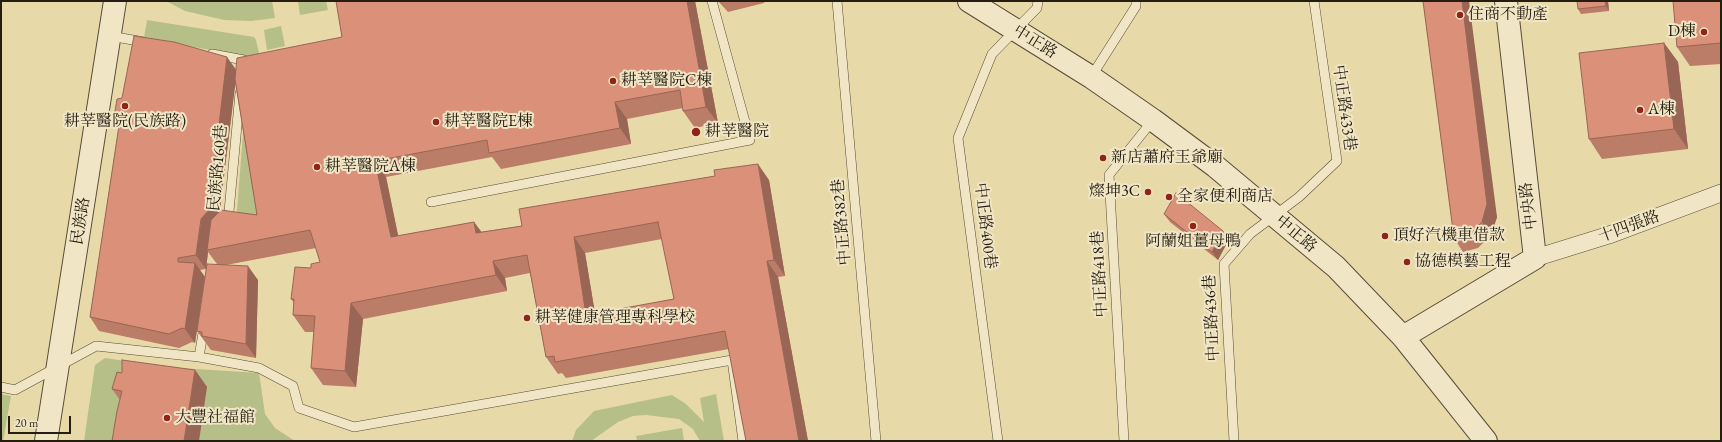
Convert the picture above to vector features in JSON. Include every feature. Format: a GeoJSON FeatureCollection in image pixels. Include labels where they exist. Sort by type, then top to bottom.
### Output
{"type":"FeatureCollection","features":[{"type":"Feature","properties":{"kind":"street","name":"民族路"},"geometry":{"type":"LineString","coordinates":[[46,441],[115,1]]}},
{"type":"Feature","properties":{"kind":"street","name":"中正路"},"geometry":{"type":"LineString","coordinates":[[969,1],[1091,77],[1153,120],[1215,166],[1336,267],[1403,337],[1486,441]]}},
{"type":"Feature","properties":{"kind":"street","name":"中央路"},"geometry":{"type":"LineString","coordinates":[[1506,1],[1535,258]]}},
{"type":"Feature","properties":{"kind":"street","name":"十四張路"},"geometry":{"type":"LineString","coordinates":[[1535,258],[1609,235],[1721,193]]}},
{"type":"Feature","properties":{"kind":"street"},"geometry":{"type":"LineString","coordinates":[[1403,337],[1535,258]]}},
{"type":"Feature","properties":{"kind":"lane"},"geometry":{"type":"LineString","coordinates":[[431,202],[750,140],[712,1]]}},
{"type":"Feature","properties":{"kind":"lane","name":"中正路382巷"},"geometry":{"type":"LineString","coordinates":[[837,1],[876,441]]}},
{"type":"Feature","properties":{"kind":"lane","name":"中正路400巷"},"geometry":{"type":"LineString","coordinates":[[998,441],[958,138],[992,54],[1037,8],[1038,1]]}},
{"type":"Feature","properties":{"kind":"lane"},"geometry":{"type":"LineString","coordinates":[[1091,77],[1136,6],[1136,1]]}},
{"type":"Feature","properties":{"kind":"lane","name":"中正路433巷"},"geometry":{"type":"LineString","coordinates":[[1274,216],[1299,197],[1337,161],[1314,1]]}},
{"type":"Feature","properties":{"kind":"lane"},"geometry":{"type":"LineString","coordinates":[[110,36],[157,44]]}},
{"type":"Feature","properties":{"kind":"lane","name":"民族路160巷"},"geometry":{"type":"LineString","coordinates":[[204,53],[244,60],[228,222],[223,228]]}},
{"type":"Feature","properties":{"kind":"lane","name":"中正路418巷"},"geometry":{"type":"LineString","coordinates":[[1124,441],[1109,175],[1153,120]]}},
{"type":"Feature","properties":{"kind":"lane","name":"中正路436巷"},"geometry":{"type":"LineString","coordinates":[[1234,441],[1224,264],[1250,234],[1274,216]]}},
{"type":"Feature","properties":{"kind":"lane"},"geometry":{"type":"LineString","coordinates":[[199,358],[205,319]]}},
{"type":"Feature","properties":{"kind":"lane"},"geometry":{"type":"LineString","coordinates":[[1,387],[15,390],[96,346],[199,358],[259,368],[293,386],[299,408],[354,427],[732,360],[742,441]]}},
{"type":"Feature","properties":{"kind":"green space"},"geometry":{"type":"Polygon","coordinates":[[[166,1],[272,1],[275,18],[251,21],[224,20],[185,11],[166,1]]]}},
{"type":"Feature","properties":{"kind":"green space"},"geometry":{"type":"Polygon","coordinates":[[[298,1],[326,1],[328,10],[300,15],[298,1]]]}},
{"type":"Feature","properties":{"kind":"green space"},"geometry":{"type":"Polygon","coordinates":[[[147,20],[254,37],[256,40],[263,71],[257,227],[236,223],[249,57],[144,38],[147,20]]]}},
{"type":"Feature","properties":{"kind":"green space"},"geometry":{"type":"Polygon","coordinates":[[[281,26],[285,46],[267,50],[264,30],[281,26]]]}},
{"type":"Feature","properties":{"kind":"green space"},"geometry":{"type":"Polygon","coordinates":[[[105,358],[165,367],[259,373],[265,414],[275,428],[295,441],[84,441],[95,365],[105,358]]]}},
{"type":"Feature","properties":{"kind":"green space"},"geometry":{"type":"Polygon","coordinates":[[[1,394],[11,396],[3,441],[1,441],[1,394]]]}},
{"type":"Feature","properties":{"kind":"green space"},"geometry":{"type":"Polygon","coordinates":[[[716,394],[724,441],[700,441],[693,429],[679,419],[646,415],[633,416],[618,422],[591,441],[572,441],[576,430],[594,411],[672,395],[686,404],[704,422],[700,398],[716,394]]]}},
{"type":"Feature","properties":{"kind":"green space"},"geometry":{"type":"Polygon","coordinates":[[[682,428],[684,441],[637,441],[636,436],[682,428]]]}},
{"type":"Feature","properties":{"kind":"building"},"geometry":{"type":"Polygon","coordinates":[[[336,1],[687,1],[706,107],[683,111],[680,90],[615,102],[620,128],[489,153],[487,140],[375,161],[391,237],[474,222],[476,233],[522,226],[519,209],[715,176],[714,170],[758,164],[774,260],[767,261],[799,441],[746,441],[725,331],[555,362],[554,356],[546,357],[527,255],[493,261],[496,275],[351,303],[345,371],[311,368],[315,316],[293,315],[294,299],[291,299],[295,267],[311,268],[311,264],[320,262],[310,230],[207,250],[211,220],[221,210],[257,215],[235,79],[237,58],[342,37],[336,1]],[[658,222],[574,237],[586,315],[674,299],[658,222]]]}},
{"type":"Feature","properties":{"kind":"building"},"geometry":{"type":"Polygon","coordinates":[[[1423,1],[1462,1],[1487,204],[1482,222],[1469,235],[1454,238],[1423,1]]]}},
{"type":"Feature","properties":{"kind":"building"},"geometry":{"type":"Polygon","coordinates":[[[1577,1],[1605,1],[1606,6],[1578,9],[1577,1]]]}},
{"type":"Feature","properties":{"kind":"building","name":"D棟"},"geometry":{"type":"Polygon","coordinates":[[[1673,1],[1721,1],[1721,43],[1677,47],[1673,1]]]}},
{"type":"Feature","properties":{"kind":"building"},"geometry":{"type":"Polygon","coordinates":[[[134,36],[174,42],[227,57],[209,210],[201,219],[196,255],[178,258],[178,262],[195,263],[185,329],[182,328],[169,334],[90,317],[120,119],[114,117],[117,99],[122,98],[134,36]]]}},
{"type":"Feature","properties":{"kind":"building","name":"A棟"},"geometry":{"type":"Polygon","coordinates":[[[1664,43],[1674,129],[1589,139],[1579,53],[1664,43]]]}},
{"type":"Feature","properties":{"kind":"building"},"geometry":{"type":"Polygon","coordinates":[[[1176,193],[1223,231],[1212,252],[1164,214],[1176,193]]]}},
{"type":"Feature","properties":{"kind":"building"},"geometry":{"type":"Polygon","coordinates":[[[207,264],[248,266],[246,344],[202,336],[202,332],[197,331],[207,264]]]}},
{"type":"Feature","properties":{"kind":"building","name":"大豐社福館"},"geometry":{"type":"Polygon","coordinates":[[[122,360],[195,370],[184,441],[112,441],[122,391],[112,389],[117,372],[122,373],[122,360]]]}},
{"type":"Feature","properties":{"kind":"place","name":"住商不動產"},"geometry":{"type":"Point","coordinates":[1460,15]}},
{"type":"Feature","properties":{"kind":"place","name":"D棟"},"geometry":{"type":"Point","coordinates":[1704,32]}},
{"type":"Feature","properties":{"kind":"place","name":"耕莘醫院C棟"},"geometry":{"type":"Point","coordinates":[613,81]}},
{"type":"Feature","properties":{"kind":"place","name":"耕莘醫院(民族路)"},"geometry":{"type":"Point","coordinates":[125,106]}},
{"type":"Feature","properties":{"kind":"place","name":"A棟"},"geometry":{"type":"Point","coordinates":[1640,110]}},
{"type":"Feature","properties":{"kind":"place","name":"耕莘醫院E棟"},"geometry":{"type":"Point","coordinates":[436,122]}},
{"type":"Feature","properties":{"kind":"place","name":"耕莘醫院"},"geometry":{"type":"Point","coordinates":[696,132]}},
{"type":"Feature","properties":{"kind":"place","name":"新店蕭府王爺廟"},"geometry":{"type":"Point","coordinates":[1103,158]}},
{"type":"Feature","properties":{"kind":"place","name":"耕莘醫院A棟"},"geometry":{"type":"Point","coordinates":[317,167]}},
{"type":"Feature","properties":{"kind":"place","name":"燦坤3C"},"geometry":{"type":"Point","coordinates":[1148,192]}},
{"type":"Feature","properties":{"kind":"place","name":"全家便利商店"},"geometry":{"type":"Point","coordinates":[1169,197]}},
{"type":"Feature","properties":{"kind":"place","name":"阿蘭姐薑母鴨"},"geometry":{"type":"Point","coordinates":[1193,226]}},
{"type":"Feature","properties":{"kind":"place","name":"頂好汽機車借款"},"geometry":{"type":"Point","coordinates":[1385,236]}},
{"type":"Feature","properties":{"kind":"place","name":"協德模藝工程"},"geometry":{"type":"Point","coordinates":[1407,262]}},
{"type":"Feature","properties":{"kind":"place","name":"耕莘健康管理專科學校"},"geometry":{"type":"Point","coordinates":[527,318]}},
{"type":"Feature","properties":{"kind":"place","name":"大豐社福館"},"geometry":{"type":"Point","coordinates":[167,418]}}]}
